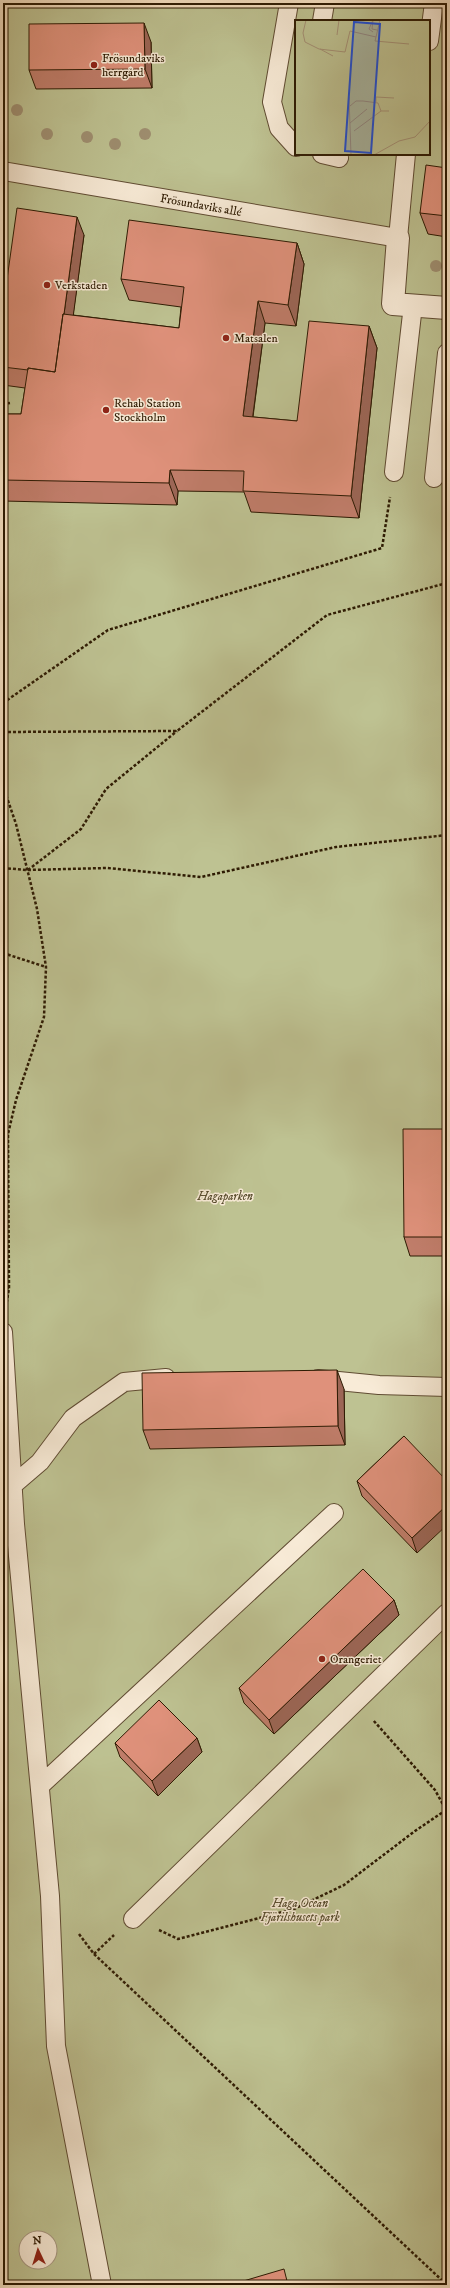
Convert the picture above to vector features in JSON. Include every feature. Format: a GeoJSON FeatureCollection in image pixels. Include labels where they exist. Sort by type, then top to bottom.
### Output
{"type":"FeatureCollection","features":[{"type":"Feature","properties":{"kind":"street"},"geometry":{"type":"LineString","coordinates":[[398,238],[394,304],[447,308]]}},
{"type":"Feature","properties":{"kind":"lane"},"geometry":{"type":"LineString","coordinates":[[289,3],[272,102],[279,128],[295,146]]}},
{"type":"Feature","properties":{"kind":"lane"},"geometry":{"type":"LineString","coordinates":[[322,20],[325,3]]}},
{"type":"Feature","properties":{"kind":"lane"},"geometry":{"type":"LineString","coordinates":[[430,33],[434,3]]}},
{"type":"Feature","properties":{"kind":"lane"},"geometry":{"type":"LineString","coordinates":[[398,238],[406,155]]}},
{"type":"Feature","properties":{"kind":"lane","name":"Frösundaviks allé"},"geometry":{"type":"LineString","coordinates":[[3,171],[398,238]]}},
{"type":"Feature","properties":{"kind":"lane"},"geometry":{"type":"LineString","coordinates":[[394,472],[413,305]]}},
{"type":"Feature","properties":{"kind":"lane"},"geometry":{"type":"LineString","coordinates":[[434,478],[447,353]]}},
{"type":"Feature","properties":{"kind":"lane"},"geometry":{"type":"LineString","coordinates":[[3,1332],[12,1486],[41,1785],[50,1896],[56,2046],[102,2285]]}},
{"type":"Feature","properties":{"kind":"lane"},"geometry":{"type":"LineString","coordinates":[[12,1486],[40,1462],[73,1418],[124,1382],[185,1377]]}},
{"type":"Feature","properties":{"kind":"lane"},"geometry":{"type":"LineString","coordinates":[[301,1378],[379,1385],[447,1387]]}},
{"type":"Feature","properties":{"kind":"lane"},"geometry":{"type":"LineString","coordinates":[[41,1785],[334,1513]]}},
{"type":"Feature","properties":{"kind":"lane"},"geometry":{"type":"LineString","coordinates":[[133,1919],[447,1614]]}},
{"type":"Feature","properties":{"kind":"path"},"geometry":{"type":"LineString","coordinates":[[3,404],[10,403]]}},
{"type":"Feature","properties":{"kind":"path"},"geometry":{"type":"LineString","coordinates":[[3,703],[108,630],[382,548],[394,472]]}},
{"type":"Feature","properties":{"kind":"path"},"geometry":{"type":"LineString","coordinates":[[27,870],[81,829],[106,789],[177,731],[327,615],[447,583]]}},
{"type":"Feature","properties":{"kind":"path"},"geometry":{"type":"LineString","coordinates":[[3,732],[177,731]]}},
{"type":"Feature","properties":{"kind":"path"},"geometry":{"type":"LineString","coordinates":[[3,786],[16,824],[37,909],[46,967],[44,1017],[16,1100],[8,1134],[9,1288],[3,1332]]}},
{"type":"Feature","properties":{"kind":"path"},"geometry":{"type":"LineString","coordinates":[[3,868],[27,870],[107,868],[201,877],[336,847],[447,835]]}},
{"type":"Feature","properties":{"kind":"path"},"geometry":{"type":"LineString","coordinates":[[3,953],[46,967]]}},
{"type":"Feature","properties":{"kind":"path"},"geometry":{"type":"LineString","coordinates":[[3,1285],[9,1288]]}},
{"type":"Feature","properties":{"kind":"path"},"geometry":{"type":"LineString","coordinates":[[354,1705],[373,1720],[435,1790],[446,1810],[447,1856]]}},
{"type":"Feature","properties":{"kind":"path"},"geometry":{"type":"LineString","coordinates":[[133,1919],[178,1938],[294,1909],[344,1885],[446,1810]]}},
{"type":"Feature","properties":{"kind":"path"},"geometry":{"type":"LineString","coordinates":[[76,1931],[94,1954],[447,2285]]}},
{"type":"Feature","properties":{"kind":"green space","name":"Hagaparken"},"geometry":{"type":"Polygon","coordinates":[[[3,3],[447,3],[447,2285],[3,2285],[3,3]]]}},
{"type":"Feature","properties":{"kind":"building"},"geometry":{"type":"Polygon","coordinates":[[[144,23],[145,69],[29,70],[29,24],[144,23]]]}},
{"type":"Feature","properties":{"kind":"building"},"geometry":{"type":"Polygon","coordinates":[[[426,165],[447,168],[447,216],[420,213],[426,165]]]}},
{"type":"Feature","properties":{"kind":"building","name":"Verkstaden"},"geometry":{"type":"Polygon","coordinates":[[[17,208],[77,217],[55,372],[28,368],[28,370],[3,367],[3,308],[17,208]]]}},
{"type":"Feature","properties":{"kind":"building"},"geometry":{"type":"Polygon","coordinates":[[[129,220],[297,243],[288,305],[258,301],[243,416],[297,421],[309,321],[369,326],[351,496],[243,491],[244,471],[170,470],[169,483],[3,480],[3,414],[21,414],[28,368],[55,372],[63,314],[179,328],[184,287],[121,279],[129,220]]]}},
{"type":"Feature","properties":{"kind":"building"},"geometry":{"type":"Polygon","coordinates":[[[403,1129],[447,1129],[447,1237],[404,1237],[403,1129]]]}},
{"type":"Feature","properties":{"kind":"building"},"geometry":{"type":"Polygon","coordinates":[[[337,1370],[338,1426],[143,1430],[142,1373],[337,1370]]]}},
{"type":"Feature","properties":{"kind":"building"},"geometry":{"type":"Polygon","coordinates":[[[404,1436],[447,1481],[447,1505],[412,1538],[357,1481],[404,1436]]]}},
{"type":"Feature","properties":{"kind":"building","name":"Orangeriet"},"geometry":{"type":"Polygon","coordinates":[[[363,1569],[394,1600],[269,1720],[239,1688],[363,1569]]]}},
{"type":"Feature","properties":{"kind":"building"},"geometry":{"type":"Polygon","coordinates":[[[159,1700],[197,1738],[152,1781],[115,1743],[159,1700]]]}},
{"type":"Feature","properties":{"kind":"building"},"geometry":{"type":"Polygon","coordinates":[[[284,2269],[288,2285],[230,2285],[284,2269]]]}},
{"type":"Feature","properties":{"kind":"place","name":"Frösundaviks herrgård"},"geometry":{"type":"Point","coordinates":[94,65]}},
{"type":"Feature","properties":{"kind":"place","name":"Verkstaden"},"geometry":{"type":"Point","coordinates":[47,285]}},
{"type":"Feature","properties":{"kind":"place","name":"Matsalen"},"geometry":{"type":"Point","coordinates":[226,338]}},
{"type":"Feature","properties":{"kind":"place","name":"Rehab Station Stockholm"},"geometry":{"type":"Point","coordinates":[106,410]}},
{"type":"Feature","properties":{"kind":"place","name":"Orangeriet"},"geometry":{"type":"Point","coordinates":[322,1659]}},
{"type":"Feature","properties":{"kind":"park label","name":"Haga Ocean Fjärilshusets park"},"geometry":{"type":"Point","coordinates":[300,1910]}}]}
